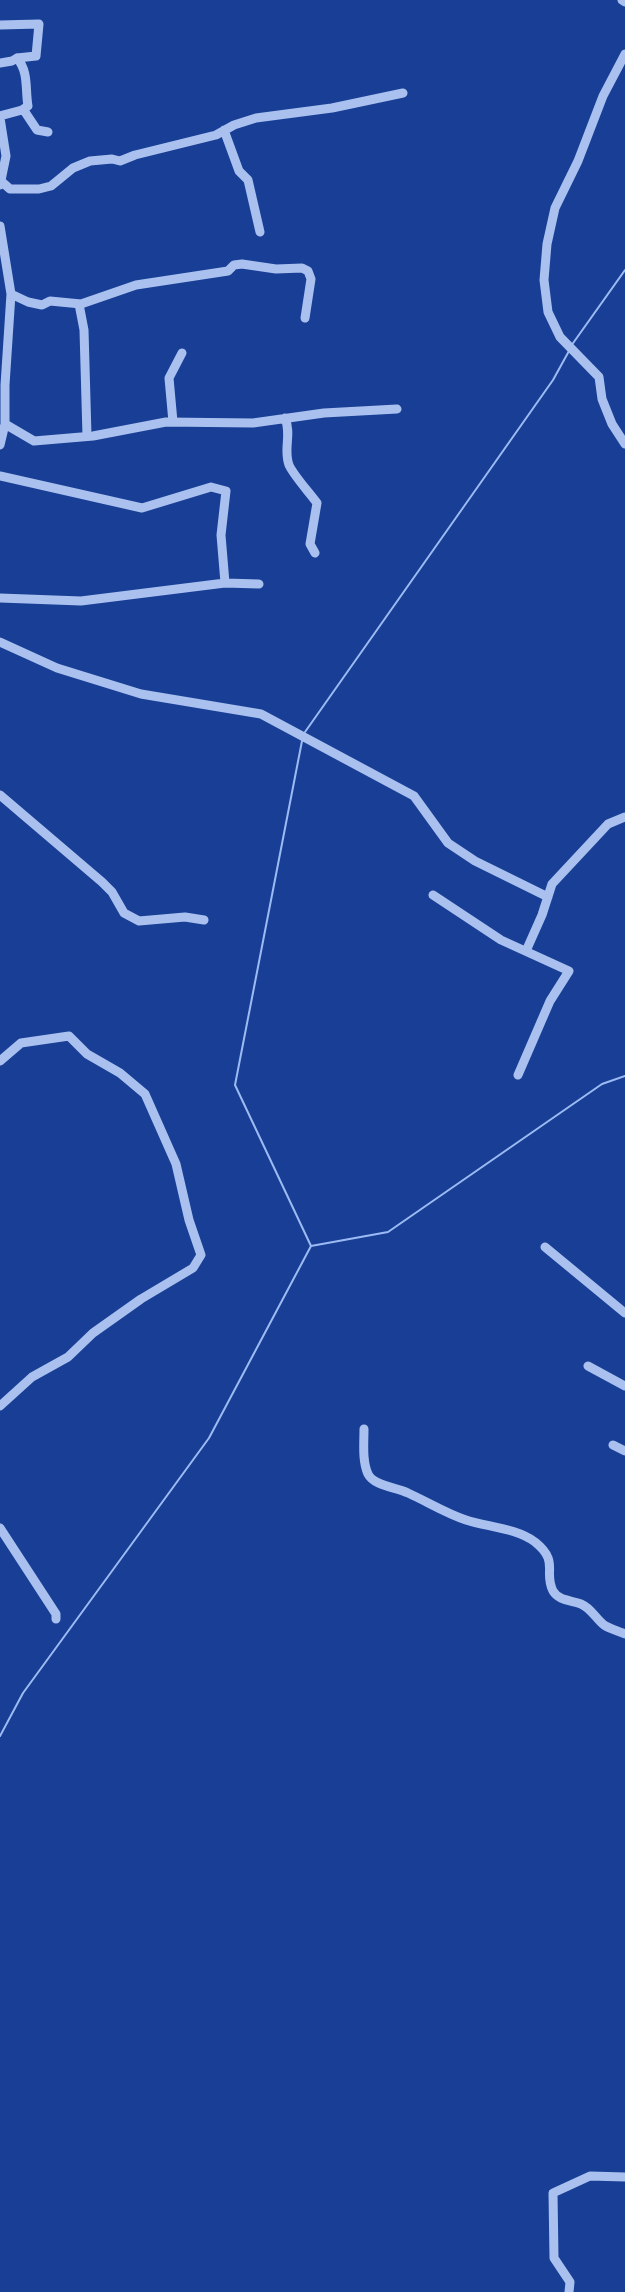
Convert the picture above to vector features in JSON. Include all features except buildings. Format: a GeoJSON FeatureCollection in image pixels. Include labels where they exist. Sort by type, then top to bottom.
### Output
{"type":"FeatureCollection","features":[{"type":"Feature","properties":{"kind":"street"},"geometry":{"type":"LineString","coordinates":[[0,25],[39,24],[36,56],[17,57],[12,61],[0,63]]}},
{"type":"Feature","properties":{"kind":"street"},"geometry":{"type":"LineString","coordinates":[[625,54],[603,96],[578,161],[555,208],[547,244],[544,280],[548,312],[560,337],[599,377],[602,399],[612,424],[625,444]]}},
{"type":"Feature","properties":{"kind":"street"},"geometry":{"type":"LineString","coordinates":[[17,57],[28,85],[26,92],[28,106],[0,117],[6,156],[1,184],[10,189],[39,189],[51,186],[73,168],[90,161],[112,159],[120,161],[135,155],[216,135],[256,118],[332,108],[403,93]]}},
{"type":"Feature","properties":{"kind":"street"},"geometry":{"type":"LineString","coordinates":[[21,110],[25,112],[37,130],[48,132]]}},
{"type":"Feature","properties":{"kind":"street"},"geometry":{"type":"LineString","coordinates":[[224,130],[238,171],[248,180],[260,232]]}},
{"type":"Feature","properties":{"kind":"street"},"geometry":{"type":"LineString","coordinates":[[0,226],[3,259],[11,294],[4,318],[2,397],[5,424],[0,445]]}},
{"type":"Feature","properties":{"kind":"street"},"geometry":{"type":"LineString","coordinates":[[11,294],[28,302],[42,305],[50,302],[79,304],[136,285],[219,273],[242,264],[276,269],[302,268],[309,271],[311,279],[305,318]]}},
{"type":"Feature","properties":{"kind":"street"},"geometry":{"type":"LineString","coordinates":[[79,304],[84,330],[87,436]]}},
{"type":"Feature","properties":{"kind":"street"},"geometry":{"type":"LineString","coordinates":[[173,422],[169,378],[182,353]]}},
{"type":"Feature","properties":{"kind":"street"},"geometry":{"type":"LineString","coordinates":[[5,424],[34,441],[87,436],[173,422],[253,423],[324,413],[397,409]]}},
{"type":"Feature","properties":{"kind":"street"},"geometry":{"type":"LineString","coordinates":[[285,418],[290,429],[289,464],[316,503],[310,544],[315,553]]}},
{"type":"Feature","properties":{"kind":"street"},"geometry":{"type":"LineString","coordinates":[[0,476],[142,508],[210,487],[226,491],[221,535],[225,583]]}},
{"type":"Feature","properties":{"kind":"street"},"geometry":{"type":"LineString","coordinates":[[0,598],[81,601],[225,583],[259,584]]}},
{"type":"Feature","properties":{"kind":"street"},"geometry":{"type":"LineString","coordinates":[[0,642],[57,668],[141,694],[261,714],[414,796],[448,843],[475,861],[548,897]]}},
{"type":"Feature","properties":{"kind":"street"},"geometry":{"type":"LineString","coordinates":[[0,795],[102,882],[112,892],[124,913],[139,921],[184,917],[204,920]]}},
{"type":"Feature","properties":{"kind":"street"},"geometry":{"type":"LineString","coordinates":[[526,951],[552,884],[608,824],[625,817]]}},
{"type":"Feature","properties":{"kind":"street"},"geometry":{"type":"LineString","coordinates":[[433,895],[501,940],[569,971],[550,1001],[518,1075]]}},
{"type":"Feature","properties":{"kind":"street"},"geometry":{"type":"LineString","coordinates":[[0,1061],[21,1043],[69,1036],[87,1054],[120,1072],[145,1094],[176,1164],[189,1220],[201,1255],[193,1268],[141,1299],[93,1333],[68,1357],[33,1377],[0,1406]]}},
{"type":"Feature","properties":{"kind":"street"},"geometry":{"type":"LineString","coordinates":[[544,1247],[625,1313]]}},
{"type":"Feature","properties":{"kind":"street"},"geometry":{"type":"LineString","coordinates":[[588,1366],[625,1386]]}},
{"type":"Feature","properties":{"kind":"street"},"geometry":{"type":"LineString","coordinates":[[364,1428],[364,1457],[368,1475],[373,1481],[407,1493],[437,1510],[507,1530],[532,1540],[548,1556],[551,1564],[551,1589],[555,1594],[559,1598],[582,1604],[604,1624],[625,1634]]}},
{"type":"Feature","properties":{"kind":"street"},"geometry":{"type":"LineString","coordinates":[[613,1445],[625,1451]]}},
{"type":"Feature","properties":{"kind":"street"},"geometry":{"type":"LineString","coordinates":[[0,1528],[56,1614],[56,1619]]}},
{"type":"Feature","properties":{"kind":"street"},"geometry":{"type":"LineString","coordinates":[[569,2292],[570,2282],[554,2258],[553,2193],[590,2176],[625,2177]]}},
{"type":"Feature","properties":{"kind":"waterway"},"geometry":{"type":"LineString","coordinates":[[571,346],[625,270]]}},
{"type":"Feature","properties":{"kind":"waterway"},"geometry":{"type":"LineString","coordinates":[[305,732],[553,380],[569,351]]}},
{"type":"Feature","properties":{"kind":"waterway"},"geometry":{"type":"LineString","coordinates":[[0,1736],[23,1693],[209,1438],[311,1246],[235,1085],[302,741]]}},
{"type":"Feature","properties":{"kind":"waterway"},"geometry":{"type":"LineString","coordinates":[[311,1246],[388,1232],[602,1084],[625,1076]]}}]}
